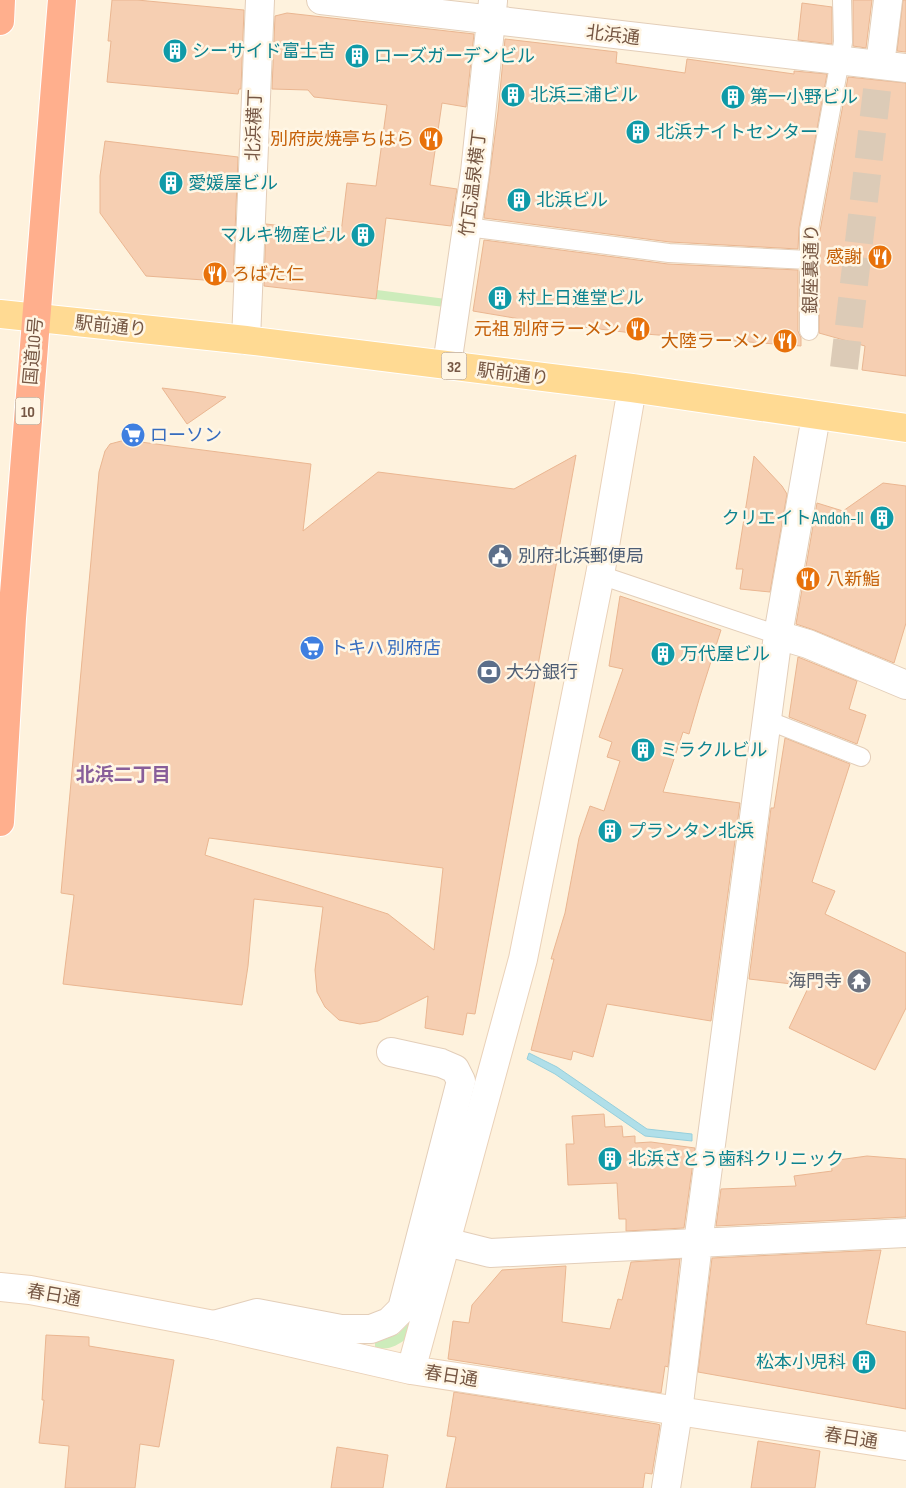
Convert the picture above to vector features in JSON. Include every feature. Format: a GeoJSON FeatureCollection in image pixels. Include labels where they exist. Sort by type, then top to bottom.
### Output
{"type":"FeatureCollection","features":[{"type":"Feature","properties":{"kind":"highway"},"geometry":{"type":"LineString","coordinates":[[0,21],[1,0]]}},
{"type":"Feature","properties":{"kind":"highway","name":"国道10号"},"geometry":{"type":"LineString","coordinates":[[0,822],[6,617],[36,318],[62,0]]}},
{"type":"Feature","properties":{"kind":"main road","name":"駅前通り"},"geometry":{"type":"LineString","coordinates":[[0,314],[246,340],[632,388],[906,428]]}},
{"type":"Feature","properties":{"kind":"street","name":"北浜横丁"},"geometry":{"type":"LineString","coordinates":[[246,340],[260,0]]}},
{"type":"Feature","properties":{"kind":"street","name":"北浜通"},"geometry":{"type":"LineString","coordinates":[[321,0],[493,9],[579,31],[893,66]]}},
{"type":"Feature","properties":{"kind":"street"},"geometry":{"type":"LineString","coordinates":[[888,0],[893,66]]}},
{"type":"Feature","properties":{"kind":"street","name":"竹瓦温泉横丁"},"geometry":{"type":"LineString","coordinates":[[447,365],[475,172],[493,9]]}},
{"type":"Feature","properties":{"kind":"street"},"geometry":{"type":"LineString","coordinates":[[412,1370],[524,959],[600,575],[632,388]]}},
{"type":"Feature","properties":{"kind":"street"},"geometry":{"type":"LineString","coordinates":[[666,1488],[678,1412],[698,1243],[778,635],[816,416]]}},
{"type":"Feature","properties":{"kind":"street"},"geometry":{"type":"LineString","coordinates":[[778,635],[808,644],[906,685]]}},
{"type":"Feature","properties":{"kind":"street"},"geometry":{"type":"LineString","coordinates":[[214,1325],[257,1313],[341,1329],[371,1329],[389,1322],[402,1309],[460,1081],[455,1069],[441,1062],[391,1052]]}},
{"type":"Feature","properties":{"kind":"street"},"geometry":{"type":"LineString","coordinates":[[446,1242],[490,1253],[906,1233]]}},
{"type":"Feature","properties":{"kind":"street","name":"春日通"},"geometry":{"type":"LineString","coordinates":[[0,1287],[30,1290],[214,1325],[412,1370],[906,1446]]}},
{"type":"Feature","properties":{"kind":"lane","name":"銀座裏通り"},"geometry":{"type":"LineString","coordinates":[[809,331],[809,230],[843,42],[842,0]]}},
{"type":"Feature","properties":{"kind":"lane"},"geometry":{"type":"LineString","coordinates":[[467,227],[669,253],[809,260]]}},
{"type":"Feature","properties":{"kind":"lane"},"geometry":{"type":"LineString","coordinates":[[600,575],[778,635]]}},
{"type":"Feature","properties":{"kind":"lane"},"geometry":{"type":"LineString","coordinates":[[767,720],[862,757]]}},
{"type":"Feature","properties":{"kind":"green space"},"geometry":{"type":"Polygon","coordinates":[[[377,290],[446,299],[445,307],[376,299],[377,290]]]}},
{"type":"Feature","properties":{"kind":"green space"},"geometry":{"type":"Polygon","coordinates":[[[411,1321],[406,1339],[392,1347],[375,1347],[375,1343],[398,1334],[411,1321]]]}},
{"type":"Feature","properties":{"kind":"water"},"geometry":{"type":"Polygon","coordinates":[[[529,1053],[557,1067],[647,1129],[692,1134],[692,1141],[645,1136],[555,1074],[527,1059],[529,1053]]]}},
{"type":"Feature","properties":{"kind":"building","name":"シーサイド富士吉"},"geometry":{"type":"Polygon","coordinates":[[[112,0],[137,0],[244,10],[241,89],[239,89],[238,94],[107,82],[112,0]]]}},
{"type":"Feature","properties":{"kind":"building"},"geometry":{"type":"Polygon","coordinates":[[[853,0],[872,0],[866,48],[853,46],[853,0]]]}},
{"type":"Feature","properties":{"kind":"building"},"geometry":{"type":"Polygon","coordinates":[[[903,0],[906,0],[906,52],[897,51],[903,0]]]}},
{"type":"Feature","properties":{"kind":"building"},"geometry":{"type":"Polygon","coordinates":[[[802,3],[832,7],[832,44],[798,40],[802,3]]]}},
{"type":"Feature","properties":{"kind":"building"},"geometry":{"type":"Polygon","coordinates":[[[287,13],[474,34],[466,107],[442,103],[430,185],[457,189],[451,226],[386,218],[376,299],[264,286],[266,224],[341,233],[347,183],[376,186],[387,105],[314,97],[308,90],[272,89],[275,16],[287,13]]]}},
{"type":"Feature","properties":{"kind":"building"},"geometry":{"type":"Polygon","coordinates":[[[505,39],[617,52],[616,63],[685,73],[687,59],[794,74],[794,71],[827,74],[799,228],[798,249],[670,242],[484,218],[498,112],[505,39]]]}},
{"type":"Feature","properties":{"kind":"building"},"geometry":{"type":"Polygon","coordinates":[[[848,77],[906,83],[906,376],[862,370],[865,346],[819,333],[820,231],[848,77]]]}},
{"type":"Feature","properties":{"kind":"building","name":"愛媛屋ビル"},"geometry":{"type":"Polygon","coordinates":[[[105,141],[238,157],[233,282],[146,276],[100,213],[100,176],[105,141]]]}},
{"type":"Feature","properties":{"kind":"building"},"geometry":{"type":"Polygon","coordinates":[[[484,240],[668,264],[798,270],[798,331],[801,338],[801,346],[632,333],[526,320],[473,311],[484,240]]]}},
{"type":"Feature","properties":{"kind":"building"},"geometry":{"type":"Polygon","coordinates":[[[162,388],[194,392],[226,397],[187,424],[162,388]]]}},
{"type":"Feature","properties":{"kind":"building","name":"トキハ 別府店"},"geometry":{"type":"Polygon","coordinates":[[[125,440],[311,464],[303,531],[378,472],[514,489],[576,455],[475,1014],[467,1013],[463,1035],[425,1028],[428,996],[378,1021],[360,1024],[339,1020],[325,1007],[317,992],[315,970],[323,907],[254,899],[248,966],[242,1005],[63,984],[74,895],[61,893],[99,472],[105,451],[110,444],[125,440]],[[209,838],[205,855],[388,914],[434,950],[443,868],[209,838]]]}},
{"type":"Feature","properties":{"kind":"building"},"geometry":{"type":"Polygon","coordinates":[[[754,456],[787,494],[770,592],[740,589],[743,569],[736,569],[754,456]]]}},
{"type":"Feature","properties":{"kind":"building"},"geometry":{"type":"Polygon","coordinates":[[[883,483],[906,486],[906,623],[894,663],[796,624],[817,503],[843,511],[883,483]]]}},
{"type":"Feature","properties":{"kind":"building"},"geometry":{"type":"Polygon","coordinates":[[[620,596],[721,630],[689,734],[683,732],[663,792],[740,803],[711,1021],[607,1004],[593,1057],[573,1051],[571,1060],[531,1050],[554,959],[551,959],[565,913],[579,838],[590,806],[604,811],[620,761],[607,757],[612,742],[599,737],[623,669],[609,666],[620,596]]]}},
{"type":"Feature","properties":{"kind":"building"},"geometry":{"type":"Polygon","coordinates":[[[798,657],[857,681],[849,709],[866,715],[857,744],[789,717],[798,657]]]}},
{"type":"Feature","properties":{"kind":"building"},"geometry":{"type":"Polygon","coordinates":[[[785,738],[850,764],[812,882],[835,891],[825,914],[906,953],[906,1008],[875,1070],[789,1028],[809,986],[749,979],[771,808],[774,808],[785,738]]]}},
{"type":"Feature","properties":{"kind":"building"},"geometry":{"type":"Polygon","coordinates":[[[604,1114],[605,1127],[622,1126],[623,1137],[635,1136],[635,1143],[651,1142],[695,1148],[684,1228],[626,1231],[626,1219],[619,1219],[617,1183],[568,1185],[566,1144],[574,1144],[572,1116],[604,1114]]]}},
{"type":"Feature","properties":{"kind":"building"},"geometry":{"type":"Polygon","coordinates":[[[867,1156],[906,1159],[906,1217],[716,1226],[721,1189],[796,1186],[794,1176],[832,1171],[831,1161],[867,1156]]]}},
{"type":"Feature","properties":{"kind":"building"},"geometry":{"type":"Polygon","coordinates":[[[881,1250],[866,1324],[906,1332],[906,1409],[698,1372],[712,1258],[881,1250]]]}},
{"type":"Feature","properties":{"kind":"building"},"geometry":{"type":"Polygon","coordinates":[[[680,1259],[668,1367],[665,1366],[661,1393],[448,1359],[453,1321],[469,1323],[472,1305],[502,1270],[566,1266],[562,1322],[610,1329],[618,1299],[622,1300],[631,1262],[680,1259]]]}},
{"type":"Feature","properties":{"kind":"building"},"geometry":{"type":"Polygon","coordinates":[[[46,1335],[89,1337],[89,1346],[174,1360],[159,1447],[140,1444],[135,1488],[65,1488],[69,1446],[39,1443],[44,1400],[42,1400],[46,1335]]]}},
{"type":"Feature","properties":{"kind":"building"},"geometry":{"type":"Polygon","coordinates":[[[454,1392],[660,1425],[652,1474],[645,1473],[643,1488],[446,1488],[456,1437],[447,1436],[454,1392]]]}},
{"type":"Feature","properties":{"kind":"building"},"geometry":{"type":"Polygon","coordinates":[[[758,1441],[820,1451],[815,1488],[751,1488],[758,1441]]]}},
{"type":"Feature","properties":{"kind":"building"},"geometry":{"type":"Polygon","coordinates":[[[337,1447],[388,1455],[383,1488],[331,1488],[337,1447]]]}},
{"type":"Feature","properties":{"kind":"tunnel"},"geometry":{"type":"LineString","coordinates":[[844,368],[880,65]]}},
{"type":"Feature","properties":{"kind":"place","name":"シーサイド富士吉"},"geometry":{"type":"Point","coordinates":[175,51]}},
{"type":"Feature","properties":{"kind":"place","name":"ローズガーデンビル"},"geometry":{"type":"Point","coordinates":[357,56]}},
{"type":"Feature","properties":{"kind":"place","name":"北浜三浦ビル"},"geometry":{"type":"Point","coordinates":[513,95]}},
{"type":"Feature","properties":{"kind":"place","name":"第一小野ビル"},"geometry":{"type":"Point","coordinates":[733,97]}},
{"type":"Feature","properties":{"kind":"place","name":"北浜ナイトセンター"},"geometry":{"type":"Point","coordinates":[638,132]}},
{"type":"Feature","properties":{"kind":"place","name":"別府炭焼亭ちはら"},"geometry":{"type":"Point","coordinates":[431,139]}},
{"type":"Feature","properties":{"kind":"place","name":"愛媛屋ビル"},"geometry":{"type":"Point","coordinates":[171,183]}},
{"type":"Feature","properties":{"kind":"place","name":"北浜ビル"},"geometry":{"type":"Point","coordinates":[519,200]}},
{"type":"Feature","properties":{"kind":"place","name":"マルキ物産ビル"},"geometry":{"type":"Point","coordinates":[363,235]}},
{"type":"Feature","properties":{"kind":"place","name":"感謝"},"geometry":{"type":"Point","coordinates":[880,257]}},
{"type":"Feature","properties":{"kind":"place","name":"ろばた仁"},"geometry":{"type":"Point","coordinates":[215,274]}},
{"type":"Feature","properties":{"kind":"place","name":"村上日進堂ビル"},"geometry":{"type":"Point","coordinates":[500,298]}},
{"type":"Feature","properties":{"kind":"place","name":"元祖 別府ラーメン"},"geometry":{"type":"Point","coordinates":[638,329]}},
{"type":"Feature","properties":{"kind":"place","name":"大陸ラーメン"},"geometry":{"type":"Point","coordinates":[785,341]}},
{"type":"Feature","properties":{"kind":"place","name":"ローソン"},"geometry":{"type":"Point","coordinates":[133,435]}},
{"type":"Feature","properties":{"kind":"place","name":"クリエイトAndoh-II"},"geometry":{"type":"Point","coordinates":[882,518]}},
{"type":"Feature","properties":{"kind":"place","name":"別府北浜郵便局"},"geometry":{"type":"Point","coordinates":[500,556]}},
{"type":"Feature","properties":{"kind":"place","name":"八新鮨"},"geometry":{"type":"Point","coordinates":[808,579]}},
{"type":"Feature","properties":{"kind":"place","name":"トキハ 別府店"},"geometry":{"type":"Point","coordinates":[312,648]}},
{"type":"Feature","properties":{"kind":"place","name":"万代屋ビル"},"geometry":{"type":"Point","coordinates":[663,654]}},
{"type":"Feature","properties":{"kind":"place","name":"大分銀行"},"geometry":{"type":"Point","coordinates":[489,672]}},
{"type":"Feature","properties":{"kind":"place","name":"ミラクルビル"},"geometry":{"type":"Point","coordinates":[643,750]}},
{"type":"Feature","properties":{"kind":"place","name":"プランタン北浜"},"geometry":{"type":"Point","coordinates":[610,831]}},
{"type":"Feature","properties":{"kind":"place","name":"海門寺"},"geometry":{"type":"Point","coordinates":[859,981]}},
{"type":"Feature","properties":{"kind":"place","name":"北浜さとう歯科クリニック"},"geometry":{"type":"Point","coordinates":[610,1159]}},
{"type":"Feature","properties":{"kind":"place","name":"松本小児科"},"geometry":{"type":"Point","coordinates":[864,1362]}},
{"type":"Feature","properties":{"kind":"district","name":"北浜二丁目"},"geometry":{"type":"Point","coordinates":[123,774]}}]}
